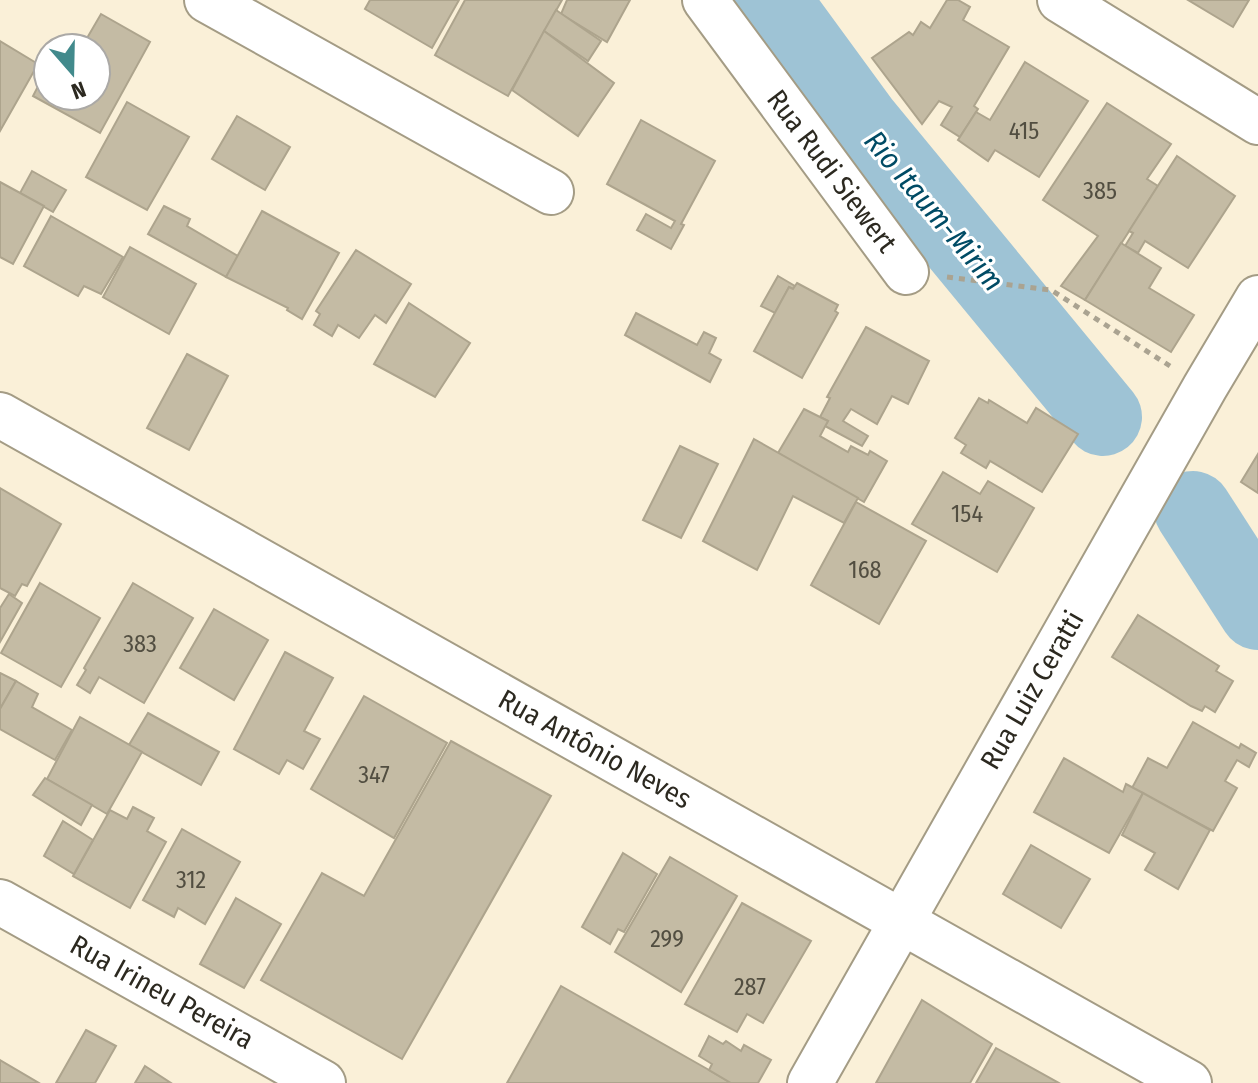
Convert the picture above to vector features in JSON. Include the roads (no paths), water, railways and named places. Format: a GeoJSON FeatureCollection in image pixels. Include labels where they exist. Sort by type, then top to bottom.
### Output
{"type":"FeatureCollection","features":[{"type":"Feature","properties":{"kind":"street"},"geometry":{"type":"LineString","coordinates":[[207,0],[551,192]]}},
{"type":"Feature","properties":{"kind":"street","name":"Rua Rudi Siewert"},"geometry":{"type":"LineString","coordinates":[[705,0],[906,272]]}},
{"type":"Feature","properties":{"kind":"street"},"geometry":{"type":"LineString","coordinates":[[1060,0],[1258,122]]}},
{"type":"Feature","properties":{"kind":"street","name":"Rua Luiz Ceratti"},"geometry":{"type":"LineString","coordinates":[[810,1083],[1258,298]]}},
{"type":"Feature","properties":{"kind":"street","name":"Rua Antônio Neves"},"geometry":{"type":"LineString","coordinates":[[0,415],[1189,1083]]}},
{"type":"Feature","properties":{"kind":"street","name":"Rua Irineu Pereira"},"geometry":{"type":"LineString","coordinates":[[0,902],[323,1083]]}},
{"type":"Feature","properties":{"kind":"waterway","name":"Rio Itaum-Mirim"},"geometry":{"type":"LineString","coordinates":[[771,0],[861,123],[1103,417]]}},
{"type":"Feature","properties":{"kind":"waterway","name":"Rio Itaum-Mirim"},"geometry":{"type":"LineString","coordinates":[[1193,510],[1258,611]]}}]}
